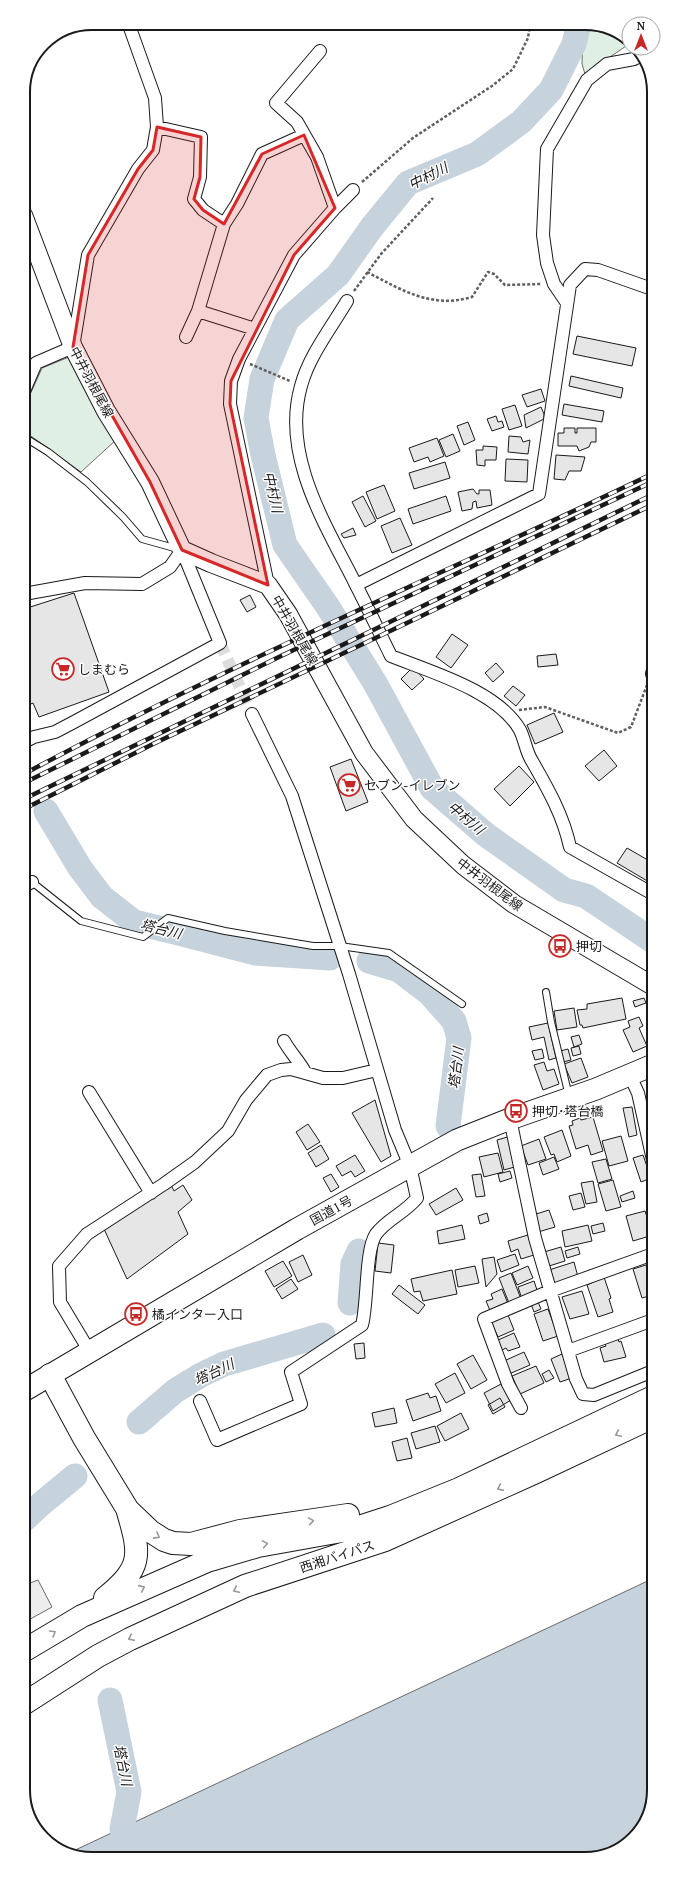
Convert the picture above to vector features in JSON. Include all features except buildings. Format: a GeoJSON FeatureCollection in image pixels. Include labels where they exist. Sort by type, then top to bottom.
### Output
{"type":"FeatureCollection","features":[{"type":"Feature","properties":{"kind":"highway","name":"国道1号"},"geometry":{"type":"LineString","coordinates":[[30,1387],[297,1229],[435,1151],[457,1140],[510,1119],[630,1076],[647,1068]]}},
{"type":"Feature","properties":{"kind":"highway"},"geometry":{"type":"LineString","coordinates":[[50,1375],[84,1438],[124,1505],[136,1540],[137,1554],[135,1564],[128,1576],[119,1587],[82,1616]]}},
{"type":"Feature","properties":{"kind":"highway","name":"西湘バイパス"},"geometry":{"type":"LineString","coordinates":[[30,1647],[82,1616],[172,1575],[232,1552],[264,1544],[335,1533],[390,1517],[459,1488],[647,1400]]}},
{"type":"Feature","properties":{"kind":"highway","name":"西湘バイパス"},"geometry":{"type":"LineString","coordinates":[[30,1700],[98,1656],[130,1638],[245,1586],[385,1540],[647,1420]]}},
{"type":"Feature","properties":{"kind":"highway"},"geometry":{"type":"LineString","coordinates":[[124,1505],[150,1531],[164,1540],[182,1544],[199,1542],[240,1531],[346,1516],[398,1501],[599,1422]]}},
{"type":"Feature","properties":{"kind":"main road","name":"中井羽根尾線"},"geometry":{"type":"LineString","coordinates":[[30,233],[73,347],[106,411],[150,482],[182,550],[268,585],[288,614],[364,753],[414,819],[463,865],[514,904],[647,982]]}},
{"type":"Feature","properties":{"kind":"street"},"geometry":{"type":"LineString","coordinates":[[30,377],[36,363],[73,347],[88,255],[138,169],[153,150],[157,127],[155,98],[131,30]]}},
{"type":"Feature","properties":{"kind":"street"},"geometry":{"type":"LineString","coordinates":[[320,51],[276,103],[297,122],[317,157],[335,208]]}},
{"type":"Feature","properties":{"kind":"street"},"geometry":{"type":"LineString","coordinates":[[567,303],[554,284],[547,263],[543,235],[547,149],[587,80],[607,64],[637,57]]}},
{"type":"Feature","properties":{"kind":"street"},"geometry":{"type":"LineString","coordinates":[[157,127],[201,137],[200,177],[194,200],[203,210],[224,224]]}},
{"type":"Feature","properties":{"kind":"street"},"geometry":{"type":"LineString","coordinates":[[186,337],[198,311],[224,224],[237,204],[262,154],[304,135]]}},
{"type":"Feature","properties":{"kind":"street"},"geometry":{"type":"LineString","coordinates":[[268,585],[230,404],[230,381],[254,329],[294,255],[335,208],[353,190]]}},
{"type":"Feature","properties":{"kind":"street"},"geometry":{"type":"LineString","coordinates":[[356,585],[539,494],[570,285],[584,269],[598,270],[647,286]]}},
{"type":"Feature","properties":{"kind":"street"},"geometry":{"type":"LineString","coordinates":[[347,301],[313,357],[301,386],[296,411],[296,442],[306,481],[337,549],[391,656],[486,696],[505,711],[520,730],[528,755],[559,810],[570,846],[647,891]]}},
{"type":"Feature","properties":{"kind":"street"},"geometry":{"type":"LineString","coordinates":[[198,311],[254,329]]}},
{"type":"Feature","properties":{"kind":"street"},"geometry":{"type":"LineString","coordinates":[[30,593],[85,583],[142,584],[170,567],[182,550]]}},
{"type":"Feature","properties":{"kind":"street"},"geometry":{"type":"LineString","coordinates":[[30,739],[55,732],[220,643],[182,550]]}},
{"type":"Feature","properties":{"kind":"street"},"geometry":{"type":"LineString","coordinates":[[200,1401],[217,1440],[301,1404],[291,1372],[362,1325],[365,1313],[370,1251],[375,1236],[389,1220],[408,1209],[417,1198],[410,1166],[395,1130],[349,974],[292,796],[252,714]]}},
{"type":"Feature","properties":{"kind":"street"},"geometry":{"type":"LineString","coordinates":[[284,1041],[291,1054],[305,1072]]}},
{"type":"Feature","properties":{"kind":"street"},"geometry":{"type":"LineString","coordinates":[[90,1352],[60,1302],[59,1266],[87,1234],[151,1193],[195,1162],[228,1131],[246,1100],[267,1076],[281,1070],[291,1069],[323,1078],[343,1078],[377,1070]]}},
{"type":"Feature","properties":{"kind":"street"},"geometry":{"type":"LineString","coordinates":[[630,1076],[638,1093],[647,1133]]}},
{"type":"Feature","properties":{"kind":"street"},"geometry":{"type":"LineString","coordinates":[[89,1092],[151,1193]]}},
{"type":"Feature","properties":{"kind":"street"},"geometry":{"type":"LineString","coordinates":[[510,1119],[535,1238],[576,1379],[583,1394],[594,1395],[647,1373]]}},
{"type":"Feature","properties":{"kind":"street"},"geometry":{"type":"LineString","coordinates":[[522,1408],[508,1384],[484,1319],[550,1291],[647,1256]]}},
{"type":"Feature","properties":{"kind":"street"},"geometry":{"type":"LineString","coordinates":[[568,1351],[647,1322]]}},
{"type":"Feature","properties":{"kind":"lane"},"geometry":{"type":"LineString","coordinates":[[30,441],[48,452],[87,482],[123,517],[142,539],[182,550]]}},
{"type":"Feature","properties":{"kind":"lane"},"geometry":{"type":"LineString","coordinates":[[30,885],[81,921],[142,938],[168,918],[225,932],[313,946],[340,946],[389,953],[462,1004]]}},
{"type":"Feature","properties":{"kind":"lane"},"geometry":{"type":"LineString","coordinates":[[546,992],[551,1022],[570,1098]]}},
{"type":"Feature","properties":{"kind":"path"},"geometry":{"type":"LineString","coordinates":[[353,190],[413,138],[492,86],[513,69],[528,38],[529,30]]}},
{"type":"Feature","properties":{"kind":"path"},"geometry":{"type":"LineString","coordinates":[[347,301],[381,254],[433,198]]}},
{"type":"Feature","properties":{"kind":"path"},"geometry":{"type":"LineString","coordinates":[[367,272],[404,291],[431,301],[460,301],[472,297],[488,272],[494,274],[505,285],[554,284]]}},
{"type":"Feature","properties":{"kind":"path"},"geometry":{"type":"LineString","coordinates":[[239,359],[301,386]]}},
{"type":"Feature","properties":{"kind":"path"},"geometry":{"type":"LineString","coordinates":[[505,711],[545,707],[618,733],[631,728],[647,687]]}},
{"type":"Feature","properties":{"kind":"highlighted area"},"geometry":{"type":"Polygon","coordinates":[[[157,127],[201,137],[200,177],[194,199],[203,210],[224,224],[262,154],[304,135],[335,208],[294,255],[231,381],[230,404],[268,585],[182,550],[150,482],[73,347],[88,255],[138,169],[153,150],[157,127]]]}},
{"type":"Feature","properties":{"kind":"green space"},"geometry":{"type":"Polygon","coordinates":[[[583,30],[605,33],[621,42],[621,49],[585,74],[582,64],[583,30]]]}},
{"type":"Feature","properties":{"kind":"green space"},"geometry":{"type":"Polygon","coordinates":[[[69,357],[117,439],[81,472],[30,435],[30,395],[42,368],[69,357]]]}},
{"type":"Feature","properties":{"kind":"shaded area"},"geometry":{"type":"Polygon","coordinates":[[[38,1580],[52,1607],[30,1619],[30,1583],[38,1580]]]}},
{"type":"Feature","properties":{"kind":"shaded area"},"geometry":{"type":"Polygon","coordinates":[[[647,1581],[646,1802],[641,1818],[634,1828],[620,1842],[613,1846],[601,1850],[585,1852],[88,1852],[76,1850],[647,1581]]]}},
{"type":"Feature","properties":{"kind":"waterway","name":"中村川"},"geometry":{"type":"LineString","coordinates":[[577,30],[574,44],[551,90],[521,122],[477,154],[408,183],[372,227],[338,275],[287,320],[262,379],[256,418],[263,455],[285,545],[328,607],[375,683],[432,788],[485,834],[564,890],[586,896],[647,937]]}},
{"type":"Feature","properties":{"kind":"waterway","name":"塔台川"},"geometry":{"type":"LineString","coordinates":[[46,811],[80,868],[102,897],[134,922],[255,953],[330,958]]}},
{"type":"Feature","properties":{"kind":"waterway","name":"塔台川"},"geometry":{"type":"LineString","coordinates":[[369,961],[399,970],[429,993],[454,1021],[459,1038],[448,1126]]}},
{"type":"Feature","properties":{"kind":"waterway","name":"塔台川"},"geometry":{"type":"LineString","coordinates":[[350,1303],[353,1264],[359,1251]]}},
{"type":"Feature","properties":{"kind":"waterway","name":"塔台川"},"geometry":{"type":"LineString","coordinates":[[139,1422],[175,1391],[201,1375],[224,1364],[323,1335]]}},
{"type":"Feature","properties":{"kind":"waterway","name":"塔台川"},"geometry":{"type":"LineString","coordinates":[[30,1514],[75,1476]]}},
{"type":"Feature","properties":{"kind":"waterway","name":"塔台川"},"geometry":{"type":"LineString","coordinates":[[110,1700],[129,1792],[122,1829]]}},
{"type":"Feature","properties":{"kind":"tunnel"},"geometry":{"type":"LineString","coordinates":[[220,643],[252,714]]}},
{"type":"Feature","properties":{"kind":"railway"},"geometry":{"type":"LineString","coordinates":[[30,771],[179,695],[258,657],[647,476]]}},
{"type":"Feature","properties":{"kind":"railway"},"geometry":{"type":"LineString","coordinates":[[30,780],[283,655],[647,484]]}},
{"type":"Feature","properties":{"kind":"railway"},"geometry":{"type":"LineString","coordinates":[[30,796],[647,497]]}},
{"type":"Feature","properties":{"kind":"railway"},"geometry":{"type":"LineString","coordinates":[[30,806],[153,744],[647,507]]}},
{"type":"Feature","properties":{"kind":"place","name":"しまむら"},"geometry":{"type":"Point","coordinates":[63,669]}},
{"type":"Feature","properties":{"kind":"place","name":"セブン-イレブン"},"geometry":{"type":"Point","coordinates":[349,785]}},
{"type":"Feature","properties":{"kind":"place","name":"押切"},"geometry":{"type":"Point","coordinates":[560,946]}},
{"type":"Feature","properties":{"kind":"place","name":"押切･塔台橋"},"geometry":{"type":"Point","coordinates":[516,1111]}},
{"type":"Feature","properties":{"kind":"place","name":"橘インター入口"},"geometry":{"type":"Point","coordinates":[136,1314]}}]}
